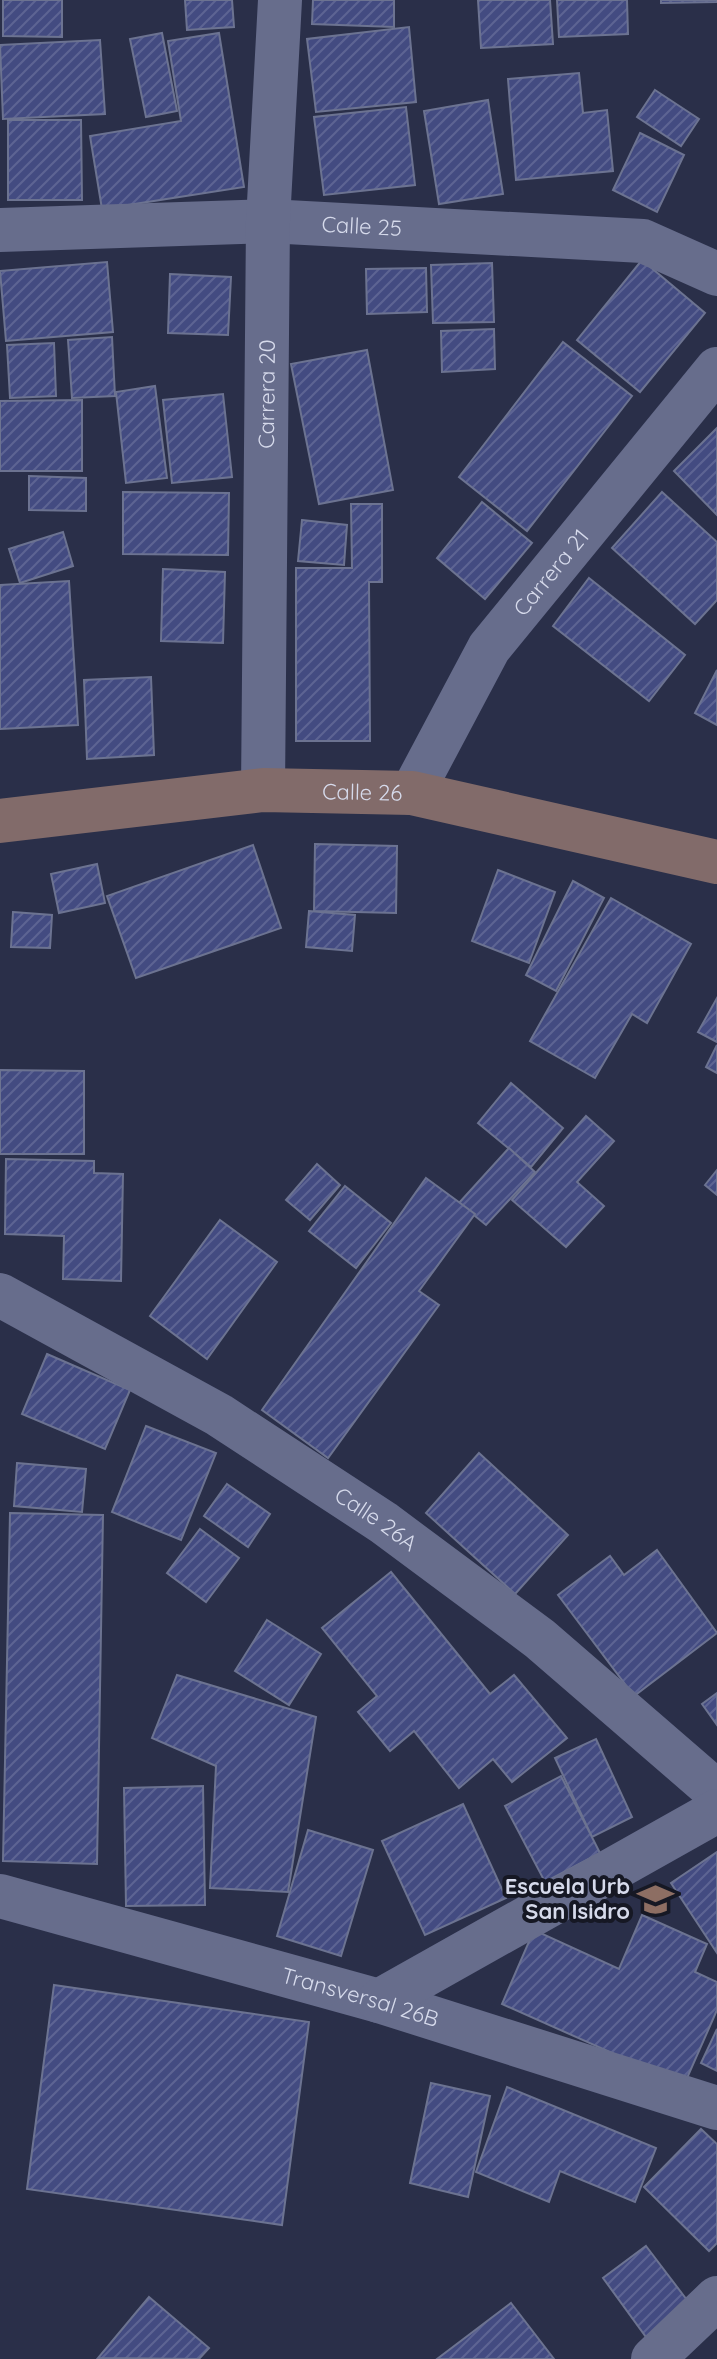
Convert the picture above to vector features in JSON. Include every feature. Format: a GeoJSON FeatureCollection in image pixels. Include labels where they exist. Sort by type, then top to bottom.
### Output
{"type":"FeatureCollection","features":[{"type":"Feature","properties":{"kind":"main road","name":"Calle 26"},"geometry":{"type":"LineString","coordinates":[[0,821],[263,790],[412,793],[717,862]]}},
{"type":"Feature","properties":{"kind":"street","name":"Carrera 20"},"geometry":{"type":"LineString","coordinates":[[263,790],[268,221],[280,0]]}},
{"type":"Feature","properties":{"kind":"street","name":"Calle 25"},"geometry":{"type":"LineString","coordinates":[[0,230],[268,221],[643,241],[717,274]]}},
{"type":"Feature","properties":{"kind":"street","name":"Carrera 21"},"geometry":{"type":"LineString","coordinates":[[412,793],[489,648],[717,369]]}},
{"type":"Feature","properties":{"kind":"street","name":"Calle 26A"},"geometry":{"type":"LineString","coordinates":[[0,1295],[219,1415],[384,1523],[540,1639],[717,1792]]}},
{"type":"Feature","properties":{"kind":"street"},"geometry":{"type":"LineString","coordinates":[[379,2001],[717,1811]]}},
{"type":"Feature","properties":{"kind":"street","name":"Transversal 26B"},"geometry":{"type":"LineString","coordinates":[[0,1896],[379,2001],[717,2108]]}},
{"type":"Feature","properties":{"kind":"street"},"geometry":{"type":"LineString","coordinates":[[653,2359],[717,2298]]}},
{"type":"Feature","properties":{"kind":"building"},"geometry":{"type":"Polygon","coordinates":[[[3,0],[62,0],[62,37],[3,36],[3,0]]]}},
{"type":"Feature","properties":{"kind":"building"},"geometry":{"type":"Polygon","coordinates":[[[185,0],[232,0],[234,27],[187,30],[185,0]]]}},
{"type":"Feature","properties":{"kind":"building"},"geometry":{"type":"Polygon","coordinates":[[[313,0],[394,0],[394,27],[312,24],[313,0]]]}},
{"type":"Feature","properties":{"kind":"building"},"geometry":{"type":"Polygon","coordinates":[[[478,0],[550,0],[553,44],[481,48],[478,0]]]}},
{"type":"Feature","properties":{"kind":"building"},"geometry":{"type":"Polygon","coordinates":[[[557,0],[627,0],[628,34],[559,37],[557,0]]]}},
{"type":"Feature","properties":{"kind":"building"},"geometry":{"type":"Polygon","coordinates":[[[661,0],[717,0],[717,2],[661,3],[661,0]]]}},
{"type":"Feature","properties":{"kind":"building"},"geometry":{"type":"Polygon","coordinates":[[[409,27],[416,102],[316,112],[307,39],[409,27]]]}},
{"type":"Feature","properties":{"kind":"building"},"geometry":{"type":"Polygon","coordinates":[[[162,33],[177,111],[146,117],[130,39],[162,33]]]}},
{"type":"Feature","properties":{"kind":"building"},"geometry":{"type":"Polygon","coordinates":[[[219,33],[244,187],[102,209],[90,136],[181,121],[168,41],[219,33]]]}},
{"type":"Feature","properties":{"kind":"building"},"geometry":{"type":"Polygon","coordinates":[[[100,40],[105,114],[3,119],[0,45],[100,40]]]}},
{"type":"Feature","properties":{"kind":"building"},"geometry":{"type":"Polygon","coordinates":[[[579,73],[583,113],[607,110],[613,171],[516,180],[508,79],[579,73]]]}},
{"type":"Feature","properties":{"kind":"building"},"geometry":{"type":"Polygon","coordinates":[[[655,90],[699,119],[681,146],[637,117],[655,90]]]}},
{"type":"Feature","properties":{"kind":"building"},"geometry":{"type":"Polygon","coordinates":[[[488,100],[503,194],[439,204],[424,111],[488,100]]]}},
{"type":"Feature","properties":{"kind":"building"},"geometry":{"type":"Polygon","coordinates":[[[406,107],[415,185],[324,195],[314,117],[406,107]]]}},
{"type":"Feature","properties":{"kind":"building"},"geometry":{"type":"Polygon","coordinates":[[[8,120],[81,120],[82,200],[8,200],[8,120]]]}},
{"type":"Feature","properties":{"kind":"building"},"geometry":{"type":"Polygon","coordinates":[[[640,133],[684,155],[657,212],[613,190],[640,133]]]}},
{"type":"Feature","properties":{"kind":"building"},"geometry":{"type":"Polygon","coordinates":[[[642,260],[705,313],[640,392],[577,340],[642,260]]]}},
{"type":"Feature","properties":{"kind":"building"},"geometry":{"type":"Polygon","coordinates":[[[107,262],[113,332],[6,341],[0,271],[107,262]]]}},
{"type":"Feature","properties":{"kind":"building"},"geometry":{"type":"Polygon","coordinates":[[[492,263],[494,322],[433,323],[431,265],[492,263]]]}},
{"type":"Feature","properties":{"kind":"building"},"geometry":{"type":"Polygon","coordinates":[[[426,268],[427,312],[367,314],[366,269],[426,268]]]}},
{"type":"Feature","properties":{"kind":"building"},"geometry":{"type":"Polygon","coordinates":[[[170,274],[231,277],[228,335],[168,333],[170,274]]]}},
{"type":"Feature","properties":{"kind":"building"},"geometry":{"type":"Polygon","coordinates":[[[494,329],[495,369],[442,372],[441,331],[494,329]]]}},
{"type":"Feature","properties":{"kind":"building"},"geometry":{"type":"Polygon","coordinates":[[[112,337],[115,396],[72,398],[68,340],[112,337]]]}},
{"type":"Feature","properties":{"kind":"building"},"geometry":{"type":"Polygon","coordinates":[[[563,342],[632,396],[527,531],[459,477],[563,342]]]}},
{"type":"Feature","properties":{"kind":"building"},"geometry":{"type":"Polygon","coordinates":[[[54,343],[56,396],[10,398],[7,345],[54,343]]]}},
{"type":"Feature","properties":{"kind":"building"},"geometry":{"type":"Polygon","coordinates":[[[367,350],[393,490],[319,504],[291,364],[367,350]]]}},
{"type":"Feature","properties":{"kind":"building"},"geometry":{"type":"Polygon","coordinates":[[[155,386],[167,478],[126,483],[116,392],[155,386]]]}},
{"type":"Feature","properties":{"kind":"building"},"geometry":{"type":"Polygon","coordinates":[[[223,394],[232,477],[172,483],[163,400],[223,394]]]}},
{"type":"Feature","properties":{"kind":"building"},"geometry":{"type":"Polygon","coordinates":[[[82,400],[82,471],[0,471],[0,401],[82,400]]]}},
{"type":"Feature","properties":{"kind":"building"},"geometry":{"type":"Polygon","coordinates":[[[717,428],[717,515],[674,471],[717,428]]]}},
{"type":"Feature","properties":{"kind":"building"},"geometry":{"type":"Polygon","coordinates":[[[29,476],[86,478],[86,511],[29,510],[29,476]]]}},
{"type":"Feature","properties":{"kind":"building"},"geometry":{"type":"Polygon","coordinates":[[[123,492],[229,493],[228,555],[123,554],[123,492]]]}},
{"type":"Feature","properties":{"kind":"building"},"geometry":{"type":"Polygon","coordinates":[[[662,492],[717,542],[717,600],[695,624],[612,548],[662,492]]]}},
{"type":"Feature","properties":{"kind":"building"},"geometry":{"type":"Polygon","coordinates":[[[482,502],[532,543],[485,599],[437,558],[482,502]]]}},
{"type":"Feature","properties":{"kind":"building"},"geometry":{"type":"Polygon","coordinates":[[[351,504],[382,504],[382,582],[369,582],[370,741],[296,741],[296,568],[352,568],[351,504]]]}},
{"type":"Feature","properties":{"kind":"building"},"geometry":{"type":"Polygon","coordinates":[[[302,520],[347,525],[344,565],[298,561],[302,520]]]}},
{"type":"Feature","properties":{"kind":"building"},"geometry":{"type":"Polygon","coordinates":[[[63,532],[73,566],[20,583],[9,549],[63,532]]]}},
{"type":"Feature","properties":{"kind":"building"},"geometry":{"type":"Polygon","coordinates":[[[163,569],[225,572],[223,643],[161,641],[163,569]]]}},
{"type":"Feature","properties":{"kind":"building"},"geometry":{"type":"Polygon","coordinates":[[[589,578],[685,655],[649,701],[553,626],[589,578]]]}},
{"type":"Feature","properties":{"kind":"building"},"geometry":{"type":"Polygon","coordinates":[[[69,581],[78,725],[0,729],[0,585],[69,581]]]}},
{"type":"Feature","properties":{"kind":"building"},"geometry":{"type":"Polygon","coordinates":[[[717,670],[717,725],[695,713],[717,670]]]}},
{"type":"Feature","properties":{"kind":"building"},"geometry":{"type":"Polygon","coordinates":[[[151,677],[154,755],[87,759],[84,680],[151,677]]]}},
{"type":"Feature","properties":{"kind":"building"},"geometry":{"type":"Polygon","coordinates":[[[315,844],[397,846],[396,913],[314,911],[315,844]]]}},
{"type":"Feature","properties":{"kind":"building"},"geometry":{"type":"Polygon","coordinates":[[[253,845],[281,928],[136,978],[107,896],[253,845]]]}},
{"type":"Feature","properties":{"kind":"building"},"geometry":{"type":"Polygon","coordinates":[[[97,864],[105,903],[59,913],[51,874],[97,864]]]}},
{"type":"Feature","properties":{"kind":"building"},"geometry":{"type":"Polygon","coordinates":[[[498,870],[555,892],[529,963],[472,941],[498,870]]]}},
{"type":"Feature","properties":{"kind":"building"},"geometry":{"type":"Polygon","coordinates":[[[573,881],[604,898],[556,991],[526,975],[573,881]]]}},
{"type":"Feature","properties":{"kind":"building"},"geometry":{"type":"Polygon","coordinates":[[[611,898],[691,944],[647,1023],[632,1014],[595,1078],[530,1041],[611,898]]]}},
{"type":"Feature","properties":{"kind":"building"},"geometry":{"type":"Polygon","coordinates":[[[309,911],[355,915],[352,951],[306,947],[309,911]]]}},
{"type":"Feature","properties":{"kind":"building"},"geometry":{"type":"Polygon","coordinates":[[[13,912],[52,915],[50,948],[11,947],[13,912]]]}},
{"type":"Feature","properties":{"kind":"building"},"geometry":{"type":"Polygon","coordinates":[[[717,998],[717,1042],[698,1032],[717,998]]]}},
{"type":"Feature","properties":{"kind":"building"},"geometry":{"type":"Polygon","coordinates":[[[717,1045],[717,1073],[706,1067],[717,1045]]]}},
{"type":"Feature","properties":{"kind":"building"},"geometry":{"type":"Polygon","coordinates":[[[0,1070],[84,1071],[84,1154],[0,1154],[0,1070]]]}},
{"type":"Feature","properties":{"kind":"building"},"geometry":{"type":"Polygon","coordinates":[[[511,1083],[563,1128],[531,1167],[478,1123],[511,1083]]]}},
{"type":"Feature","properties":{"kind":"building"},"geometry":{"type":"Polygon","coordinates":[[[586,1116],[614,1141],[577,1182],[604,1206],[566,1247],[512,1200],[586,1116]]]}},
{"type":"Feature","properties":{"kind":"building"},"geometry":{"type":"Polygon","coordinates":[[[509,1148],[535,1172],[486,1225],[459,1203],[509,1148]]]}},
{"type":"Feature","properties":{"kind":"building"},"geometry":{"type":"Polygon","coordinates":[[[6,1159],[94,1161],[94,1173],[123,1174],[121,1281],[63,1279],[64,1236],[5,1234],[6,1159]]]}},
{"type":"Feature","properties":{"kind":"building"},"geometry":{"type":"Polygon","coordinates":[[[317,1164],[340,1185],[310,1220],[286,1200],[317,1164]]]}},
{"type":"Feature","properties":{"kind":"building"},"geometry":{"type":"Polygon","coordinates":[[[717,1170],[717,1195],[705,1185],[717,1170]]]}},
{"type":"Feature","properties":{"kind":"building"},"geometry":{"type":"Polygon","coordinates":[[[426,1178],[475,1214],[419,1291],[439,1305],[328,1458],[262,1410],[426,1178]]]}},
{"type":"Feature","properties":{"kind":"building"},"geometry":{"type":"Polygon","coordinates":[[[345,1186],[391,1223],[356,1268],[309,1231],[345,1186]]]}},
{"type":"Feature","properties":{"kind":"building"},"geometry":{"type":"Polygon","coordinates":[[[220,1220],[277,1262],[207,1359],[150,1316],[220,1220]]]}},
{"type":"Feature","properties":{"kind":"building"},"geometry":{"type":"Polygon","coordinates":[[[47,1354],[130,1390],[105,1449],[22,1414],[47,1354]]]}},
{"type":"Feature","properties":{"kind":"building"},"geometry":{"type":"Polygon","coordinates":[[[146,1426],[216,1453],[181,1540],[112,1512],[146,1426]]]}},
{"type":"Feature","properties":{"kind":"building"},"geometry":{"type":"Polygon","coordinates":[[[479,1453],[568,1535],[515,1594],[426,1513],[479,1453]]]}},
{"type":"Feature","properties":{"kind":"building"},"geometry":{"type":"Polygon","coordinates":[[[17,1463],[86,1469],[82,1512],[14,1506],[17,1463]]]}},
{"type":"Feature","properties":{"kind":"building"},"geometry":{"type":"Polygon","coordinates":[[[227,1484],[270,1514],[248,1547],[204,1516],[227,1484]]]}},
{"type":"Feature","properties":{"kind":"building"},"geometry":{"type":"Polygon","coordinates":[[[10,1513],[103,1515],[97,1864],[3,1861],[10,1513]]]}},
{"type":"Feature","properties":{"kind":"building"},"geometry":{"type":"Polygon","coordinates":[[[200,1529],[239,1558],[206,1602],[167,1573],[200,1529]]]}},
{"type":"Feature","properties":{"kind":"building"},"geometry":{"type":"Polygon","coordinates":[[[657,1550],[717,1633],[634,1696],[558,1595],[610,1556],[624,1575],[657,1550]]]}},
{"type":"Feature","properties":{"kind":"building"},"geometry":{"type":"Polygon","coordinates":[[[391,1572],[490,1694],[514,1675],[567,1738],[512,1782],[493,1759],[459,1788],[414,1731],[390,1751],[358,1712],[377,1696],[322,1628],[391,1572]]]}},
{"type":"Feature","properties":{"kind":"building"},"geometry":{"type":"Polygon","coordinates":[[[267,1620],[321,1654],[289,1705],[235,1671],[267,1620]]]}},
{"type":"Feature","properties":{"kind":"building"},"geometry":{"type":"Polygon","coordinates":[[[177,1675],[316,1717],[288,1892],[210,1888],[216,1766],[152,1738],[177,1675]]]}},
{"type":"Feature","properties":{"kind":"building"},"geometry":{"type":"Polygon","coordinates":[[[717,1693],[717,1725],[702,1704],[717,1693]]]}},
{"type":"Feature","properties":{"kind":"building"},"geometry":{"type":"Polygon","coordinates":[[[596,1739],[632,1817],[592,1837],[555,1758],[596,1739]]]}},
{"type":"Feature","properties":{"kind":"building"},"geometry":{"type":"Polygon","coordinates":[[[561,1776],[600,1853],[545,1882],[505,1806],[561,1776]]]}},
{"type":"Feature","properties":{"kind":"building"},"geometry":{"type":"Polygon","coordinates":[[[203,1786],[205,1905],[126,1906],[124,1788],[203,1786]]]}},
{"type":"Feature","properties":{"kind":"building"},"geometry":{"type":"Polygon","coordinates":[[[463,1804],[506,1898],[425,1935],[382,1841],[463,1804]]]}},
{"type":"Feature","properties":{"kind":"building"},"geometry":{"type":"Polygon","coordinates":[[[308,1830],[373,1850],[341,1956],[277,1936],[308,1830]]]}},
{"type":"Feature","properties":{"kind":"building"},"geometry":{"type":"Polygon","coordinates":[[[717,1852],[717,1953],[671,1883],[717,1852]]]}},
{"type":"Feature","properties":{"kind":"building"},"geometry":{"type":"Polygon","coordinates":[[[642,1915],[707,1944],[695,1972],[717,1982],[717,2010],[684,2085],[502,2004],[534,1930],[619,1969],[642,1915]]]}},
{"type":"Feature","properties":{"kind":"building"},"geometry":{"type":"Polygon","coordinates":[[[54,1985],[309,2022],[282,2225],[27,2189],[54,1985]]]}},
{"type":"Feature","properties":{"kind":"building"},"geometry":{"type":"Polygon","coordinates":[[[717,2029],[717,2071],[701,2063],[717,2029]]]}},
{"type":"Feature","properties":{"kind":"building"},"geometry":{"type":"Polygon","coordinates":[[[431,2083],[490,2096],[468,2197],[410,2183],[431,2083]]]}},
{"type":"Feature","properties":{"kind":"building"},"geometry":{"type":"Polygon","coordinates":[[[507,2087],[656,2148],[635,2202],[560,2171],[549,2202],[476,2172],[507,2087]]]}},
{"type":"Feature","properties":{"kind":"building"},"geometry":{"type":"Polygon","coordinates":[[[701,2129],[717,2144],[717,2243],[709,2251],[644,2187],[701,2129]]]}},
{"type":"Feature","properties":{"kind":"building"},"geometry":{"type":"Polygon","coordinates":[[[646,2246],[690,2304],[646,2337],[603,2278],[646,2246]]]}},
{"type":"Feature","properties":{"kind":"building"},"geometry":{"type":"Polygon","coordinates":[[[149,2297],[209,2348],[199,2359],[98,2358],[149,2297]]]}},
{"type":"Feature","properties":{"kind":"building"},"geometry":{"type":"Polygon","coordinates":[[[511,2303],[554,2359],[437,2359],[511,2303]]]}},
{"type":"Feature","properties":{"kind":"place","name":"Escuela Urb San Isidro"},"geometry":{"type":"Point","coordinates":[656,1899]}}]}
